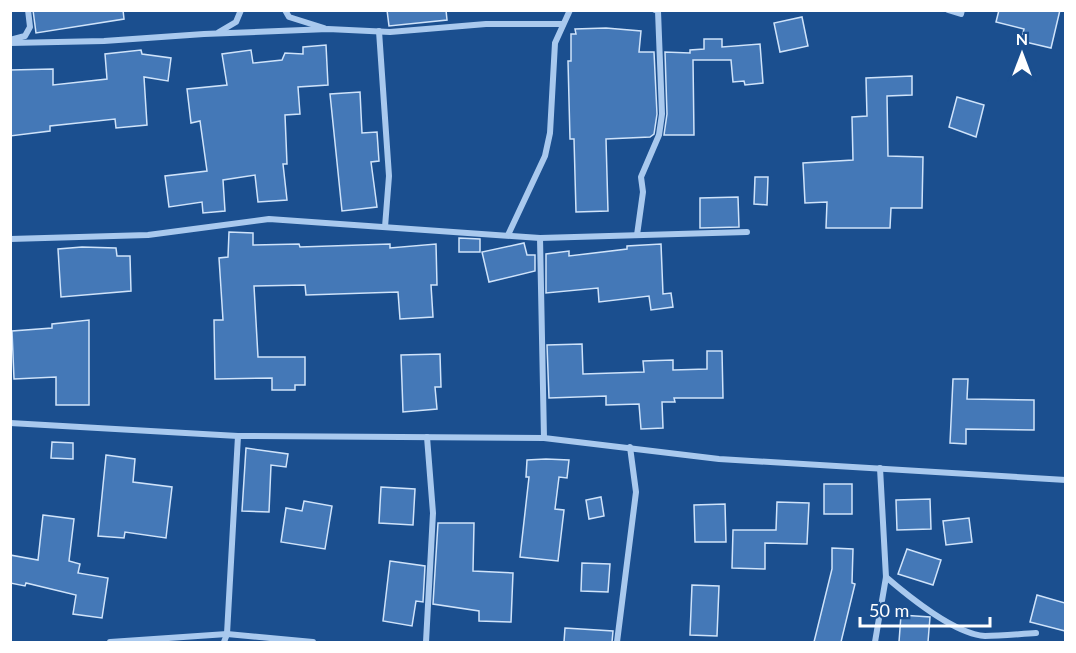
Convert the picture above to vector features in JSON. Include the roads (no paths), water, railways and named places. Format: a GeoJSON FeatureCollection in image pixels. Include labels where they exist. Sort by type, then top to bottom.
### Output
{"type":"FeatureCollection","features":[{"type":"Feature","properties":{"kind":"street"},"geometry":{"type":"LineString","coordinates":[[10,42],[25,36],[30,27],[28,10]]}},
{"type":"Feature","properties":{"kind":"street"},"geometry":{"type":"LineString","coordinates":[[217,33],[236,21],[242,10]]}},
{"type":"Feature","properties":{"kind":"street"},"geometry":{"type":"LineString","coordinates":[[285,10],[289,17],[328,29]]}},
{"type":"Feature","properties":{"kind":"street"},"geometry":{"type":"LineString","coordinates":[[508,235],[545,156],[550,133],[555,43],[570,10]]}},
{"type":"Feature","properties":{"kind":"street"},"geometry":{"type":"LineString","coordinates":[[637,235],[643,192],[641,177],[659,135],[662,114],[656,11],[662,10]]}},
{"type":"Feature","properties":{"kind":"street"},"geometry":{"type":"LineString","coordinates":[[948,10],[961,14],[962,10]]}},
{"type":"Feature","properties":{"kind":"street"},"geometry":{"type":"LineString","coordinates":[[10,42],[104,41],[217,33],[328,29],[379,31],[486,24],[563,24]]}},
{"type":"Feature","properties":{"kind":"street"},"geometry":{"type":"LineString","coordinates":[[379,31],[389,176],[386,227]]}},
{"type":"Feature","properties":{"kind":"street"},"geometry":{"type":"LineString","coordinates":[[10,238],[148,234],[269,219],[540,238],[747,232]]}},
{"type":"Feature","properties":{"kind":"street"},"geometry":{"type":"LineString","coordinates":[[540,238],[544,438]]}},
{"type":"Feature","properties":{"kind":"street"},"geometry":{"type":"LineString","coordinates":[[10,423],[238,436],[544,438],[719,459],[1065,480]]}},
{"type":"Feature","properties":{"kind":"street"},"geometry":{"type":"LineString","coordinates":[[224,642],[227,634],[238,436]]}},
{"type":"Feature","properties":{"kind":"street"},"geometry":{"type":"LineString","coordinates":[[426,642],[434,513],[427,437]]}},
{"type":"Feature","properties":{"kind":"street"},"geometry":{"type":"LineString","coordinates":[[617,642],[636,492],[630,447]]}},
{"type":"Feature","properties":{"kind":"street"},"geometry":{"type":"LineString","coordinates":[[875,642],[886,577],[880,468]]}},
{"type":"Feature","properties":{"kind":"street"},"geometry":{"type":"LineString","coordinates":[[886,577],[916,602],[971,633],[983,636],[1036,633]]}},
{"type":"Feature","properties":{"kind":"street"},"geometry":{"type":"LineString","coordinates":[[110,642],[227,634],[313,642]]}}]}
